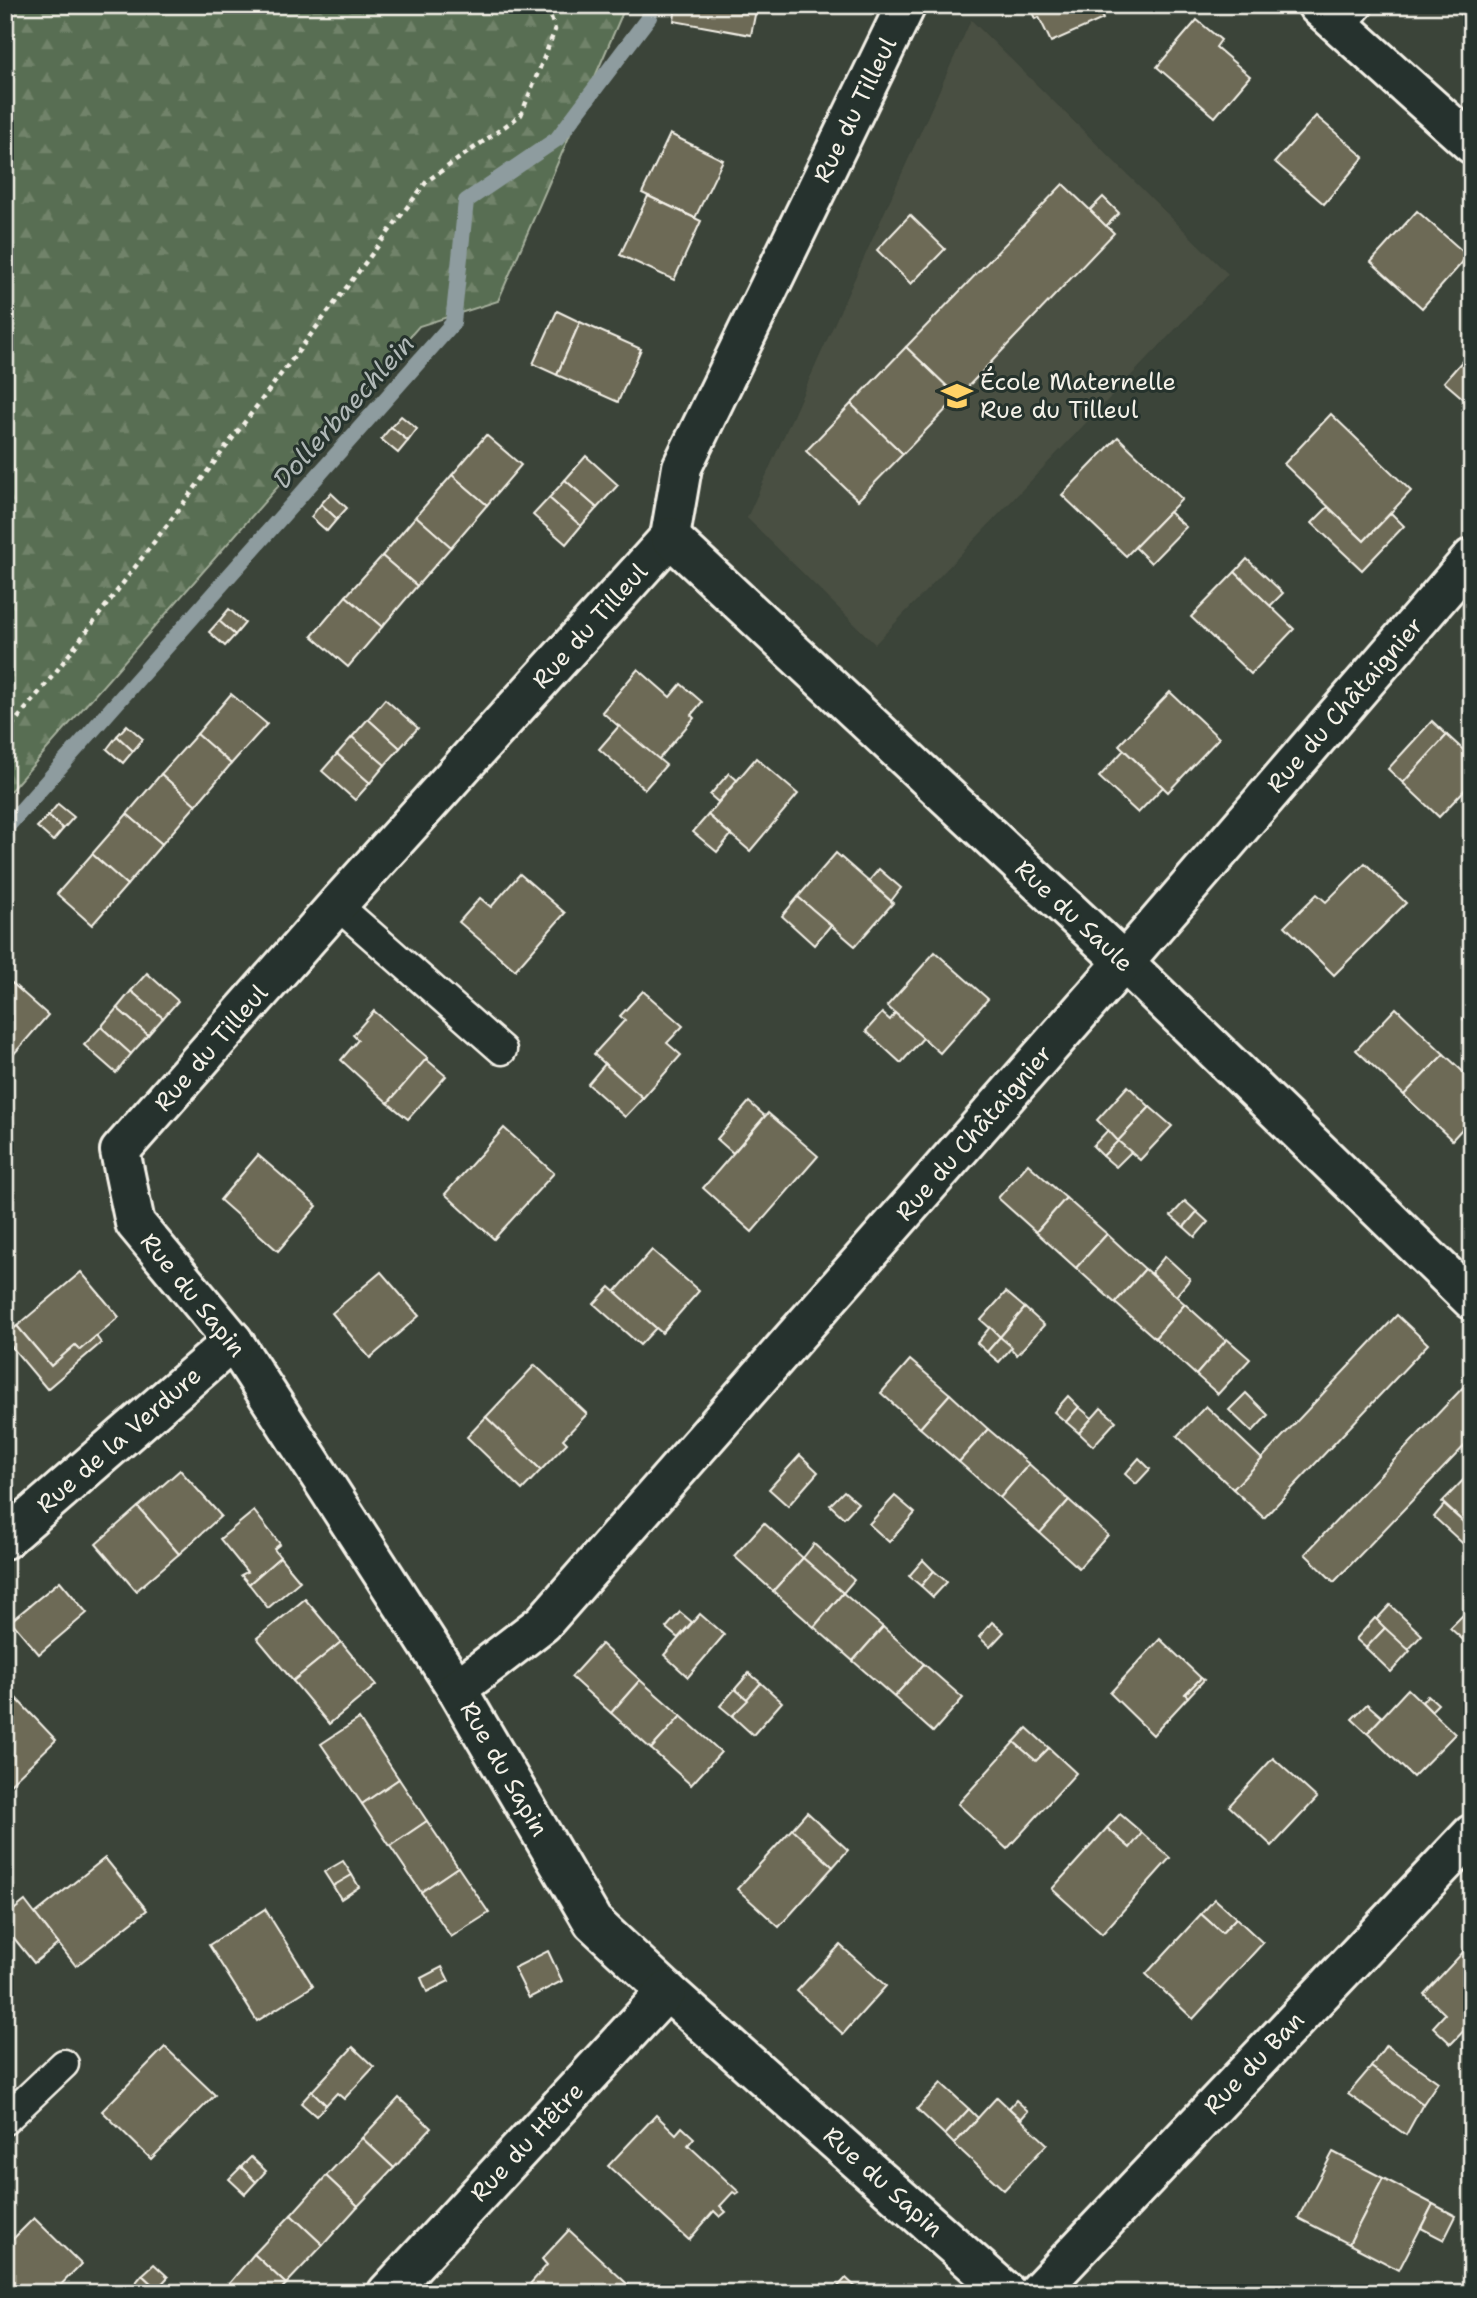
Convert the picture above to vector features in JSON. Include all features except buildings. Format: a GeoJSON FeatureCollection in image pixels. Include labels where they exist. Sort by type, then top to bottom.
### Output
{"type":"FeatureCollection","features":[{"type":"Feature","properties":{"kind":"street","name":"Rue du Tilleul"},"geometry":{"type":"LineString","coordinates":[[120,1151],[337,905],[670,537],[682,467],[906,5]]}},
{"type":"Feature","properties":{"kind":"street"},"geometry":{"type":"LineString","coordinates":[[1339,12],[1472,144]]}},
{"type":"Feature","properties":{"kind":"street","name":"Rue du Saule"},"geometry":{"type":"LineString","coordinates":[[670,537],[1124,962],[1472,1300]]}},
{"type":"Feature","properties":{"kind":"street","name":"Rue du Châtaignier"},"geometry":{"type":"LineString","coordinates":[[457,1689],[543,1623],[1124,962],[1472,558]]}},
{"type":"Feature","properties":{"kind":"street","name":"Rue du Sapin"},"geometry":{"type":"LineString","coordinates":[[120,1151],[135,1223],[233,1341],[457,1689],[593,1923],[1007,2293]]}},
{"type":"Feature","properties":{"kind":"street","name":"Rue de la Verdure"},"geometry":{"type":"LineString","coordinates":[[5,1539],[233,1341]]}},
{"type":"Feature","properties":{"kind":"street","name":"Rue du Ban"},"geometry":{"type":"LineString","coordinates":[[1037,2293],[1472,1834]]}},
{"type":"Feature","properties":{"kind":"street","name":"Rue du Hêtre"},"geometry":{"type":"LineString","coordinates":[[387,2293],[667,1991]]}},
{"type":"Feature","properties":{"kind":"lane"},"geometry":{"type":"LineString","coordinates":[[337,905],[502,1050]]}},
{"type":"Feature","properties":{"kind":"lane"},"geometry":{"type":"LineString","coordinates":[[5,2120],[64,2064]]}},
{"type":"Feature","properties":{"kind":"path"},"geometry":{"type":"LineString","coordinates":[[5,734],[55,673],[428,181],[521,115],[555,30],[547,5]]}},
{"type":"Feature","properties":{"kind":"shaded area","name":"École Maternelle Rue du Tilleul"},"geometry":{"type":"Polygon","coordinates":[[[971,20],[1228,274],[875,644],[747,518],[971,20]]]}},
{"type":"Feature","properties":{"kind":"green space"},"geometry":{"type":"Polygon","coordinates":[[[5,5],[626,5],[498,301],[419,326],[5,797],[5,5]]]}},
{"type":"Feature","properties":{"kind":"waterway","name":"Dollerbaechlein"},"geometry":{"type":"LineString","coordinates":[[5,829],[453,323],[466,201],[557,139],[649,17],[652,5]]}},
{"type":"Feature","properties":{"kind":"place","name":"École Maternelle Rue du Tilleul"},"geometry":{"type":"Point","coordinates":[957,396]}}]}
